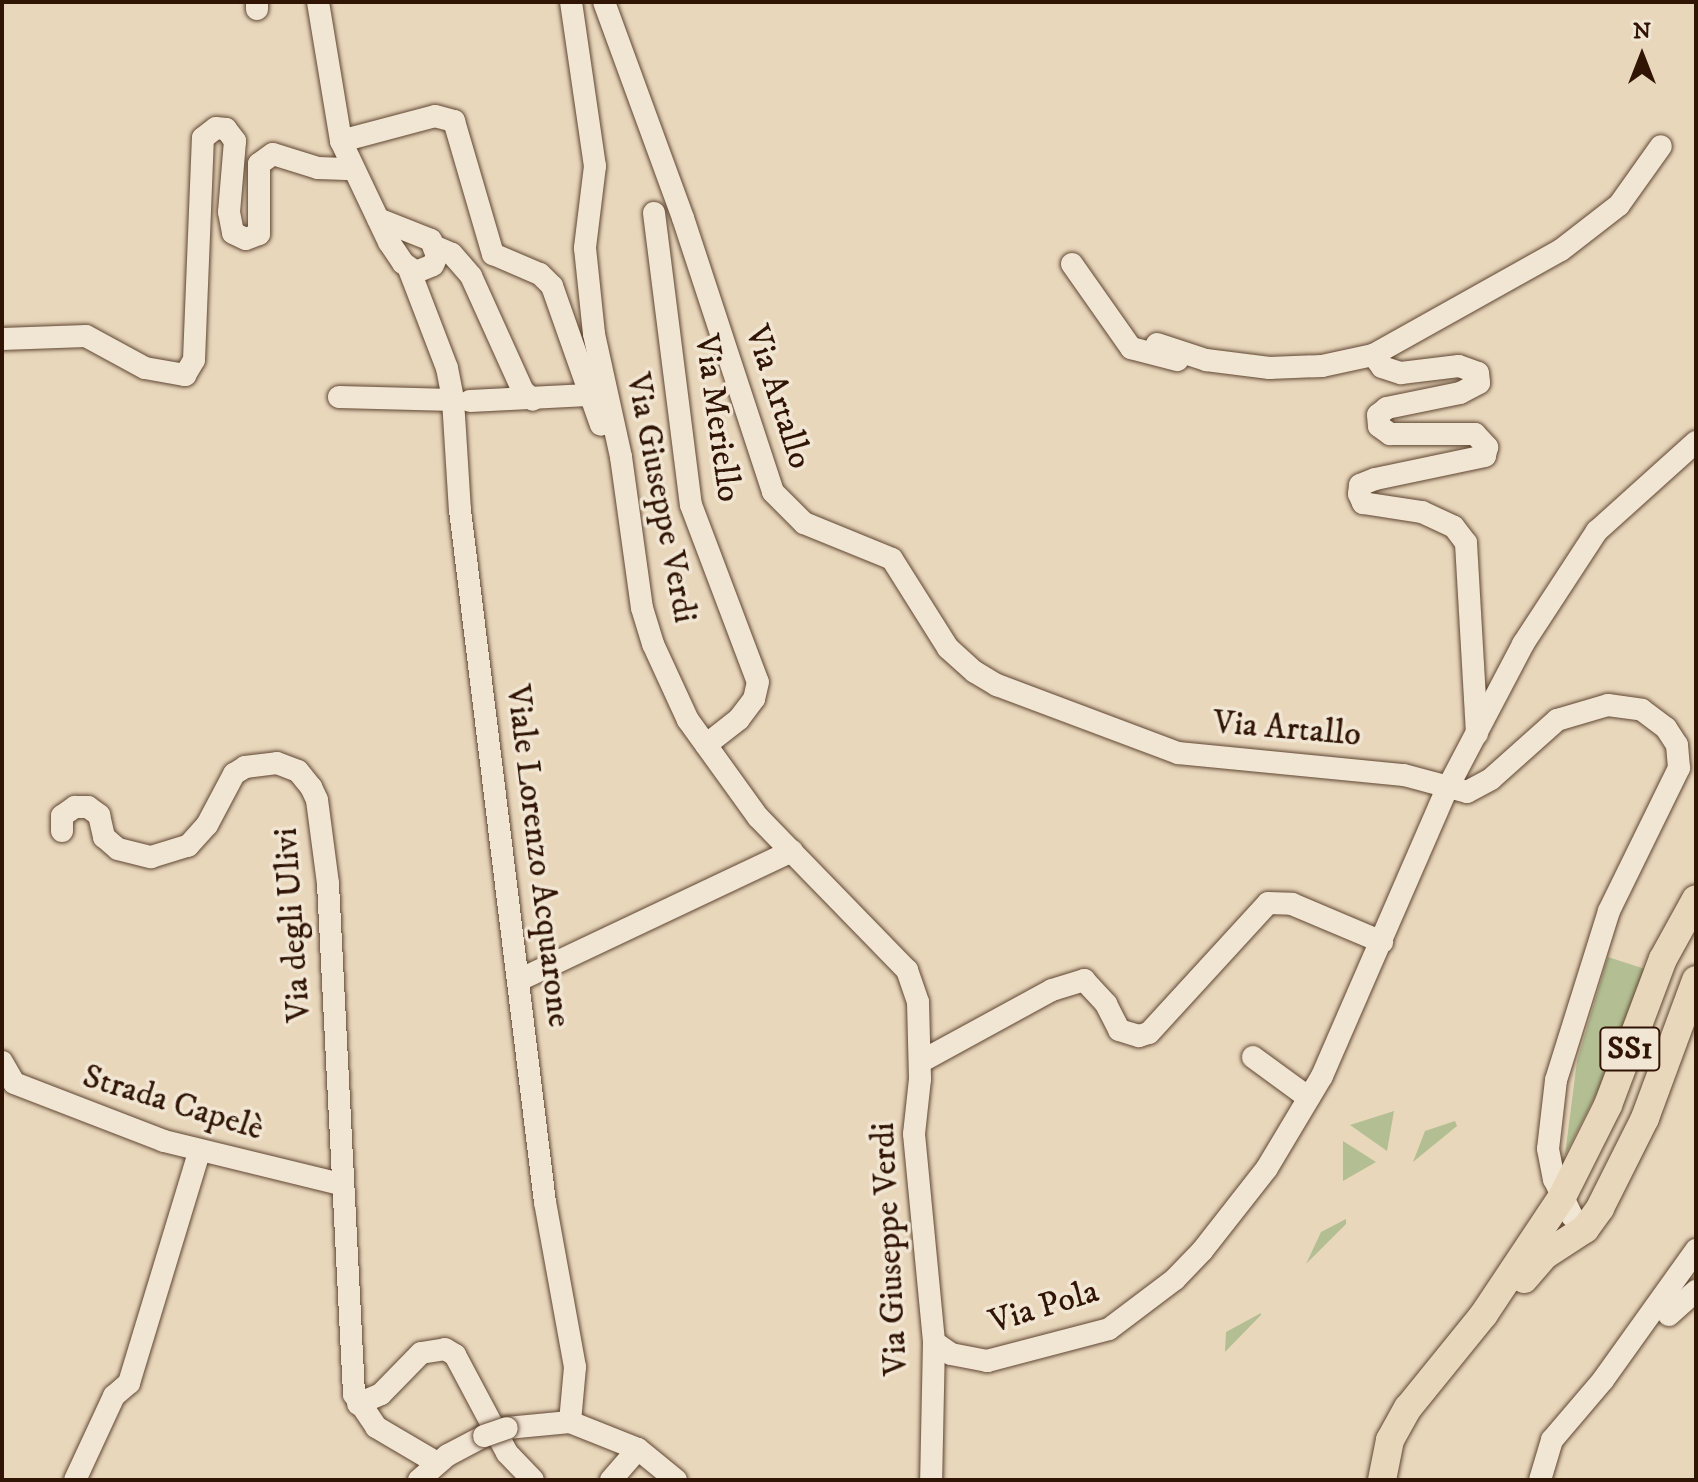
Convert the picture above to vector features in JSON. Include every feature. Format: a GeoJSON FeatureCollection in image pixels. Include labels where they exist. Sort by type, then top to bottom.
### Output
{"type":"FeatureCollection","features":[{"type":"Feature","properties":{"kind":"main road","name":"SS1"},"geometry":{"type":"LineString","coordinates":[[1484,1314],[1545,1255],[1572,1214],[1574,1195],[1610,1121],[1628,1055],[1663,959],[1696,899]]}},
{"type":"Feature","properties":{"kind":"main road","name":"SS1"},"geometry":{"type":"LineString","coordinates":[[1382,1480],[1390,1440],[1408,1408],[1484,1314],[1630,1153],[1696,980]]}},
{"type":"Feature","properties":{"kind":"street"},"geometry":{"type":"LineString","coordinates":[[318,2],[341,141],[378,219],[420,257],[471,276],[523,391],[533,400]]}},
{"type":"Feature","properties":{"kind":"street","name":"Via Giuseppe Verdi"},"geometry":{"type":"LineString","coordinates":[[571,2],[596,180],[585,248],[594,334],[625,485],[650,632],[688,720],[758,817],[907,970],[918,1002],[920,1062],[914,1134],[934,1342],[931,1480]]}},
{"type":"Feature","properties":{"kind":"street","name":"Via Artallo"},"geometry":{"type":"LineString","coordinates":[[604,2],[781,505],[804,523],[892,559],[948,648],[997,685],[1178,753],[1404,775],[1447,789]]}},
{"type":"Feature","properties":{"kind":"street"},"geometry":{"type":"LineString","coordinates":[[341,141],[448,116],[493,254],[540,274],[552,286],[614,470],[625,485]]}},
{"type":"Feature","properties":{"kind":"street"},"geometry":{"type":"LineString","coordinates":[[2,339],[86,336],[145,368],[185,375],[194,360],[203,138],[216,128],[226,129],[235,141],[229,212],[233,233],[246,239],[259,234],[259,164],[273,154],[318,168],[353,169]]}},
{"type":"Feature","properties":{"kind":"street"},"geometry":{"type":"LineString","coordinates":[[1072,264],[1131,348],[1170,360],[1206,360],[1269,368],[1322,366],[1373,355],[1561,250],[1619,205],[1661,146]]}},
{"type":"Feature","properties":{"kind":"street","name":"Via Meriello"},"geometry":{"type":"LineString","coordinates":[[654,213],[691,505],[758,682],[754,699],[739,719],[706,745]]}},
{"type":"Feature","properties":{"kind":"street","name":"Viale Lorenzo Acquarone"},"geometry":{"type":"LineString","coordinates":[[420,257],[422,301],[462,400],[460,510],[545,1202],[575,1367],[570,1422]]}},
{"type":"Feature","properties":{"kind":"street"},"geometry":{"type":"LineString","coordinates":[[1157,344],[1206,360]]}},
{"type":"Feature","properties":{"kind":"street"},"geometry":{"type":"LineString","coordinates":[[1373,355],[1382,367],[1401,373],[1459,366],[1478,373],[1479,383],[1472,389],[1387,408],[1378,415],[1379,426],[1390,434],[1475,434],[1487,447],[1485,456],[1375,479],[1360,485],[1359,494],[1363,503],[1422,512],[1454,527],[1466,543],[1477,735]]}},
{"type":"Feature","properties":{"kind":"street"},"geometry":{"type":"LineString","coordinates":[[339,397],[533,400],[588,395]]}},
{"type":"Feature","properties":{"kind":"street","name":"Via Pola"},"geometry":{"type":"LineString","coordinates":[[934,1342],[961,1357],[987,1361],[1109,1329],[1175,1279],[1202,1251],[1267,1168],[1309,1098],[1341,1036],[1447,789],[1523,644],[1597,531],[1696,442]]}},
{"type":"Feature","properties":{"kind":"street"},"geometry":{"type":"LineString","coordinates":[[1447,789],[1467,792],[1491,779],[1557,720],[1608,705],[1650,714],[1677,745],[1679,768],[1609,911],[1556,1080],[1548,1149],[1572,1214],[1545,1255]]}},
{"type":"Feature","properties":{"kind":"street","name":"Via degli Ulivi"},"geometry":{"type":"LineString","coordinates":[[62,831],[62,816],[75,807],[88,807],[99,815],[104,837],[118,849],[151,857],[188,846],[207,825],[234,774],[245,767],[277,763],[298,771],[311,787],[317,800],[328,884],[340,1184],[352,1374],[358,1404]]}},
{"type":"Feature","properties":{"kind":"street"},"geometry":{"type":"LineString","coordinates":[[519,980],[792,851]]}},
{"type":"Feature","properties":{"kind":"street"},"geometry":{"type":"LineString","coordinates":[[920,1062],[1052,990],[1084,980],[1106,1004],[1119,1030],[1139,1036],[1149,1033],[1268,903],[1292,904],[1382,942]]}},
{"type":"Feature","properties":{"kind":"street"},"geometry":{"type":"LineString","coordinates":[[1253,1057],[1309,1098]]}},
{"type":"Feature","properties":{"kind":"street","name":"Strada Capelè"},"geometry":{"type":"LineString","coordinates":[[2,1062],[14,1083],[43,1097],[199,1152],[340,1184]]}},
{"type":"Feature","properties":{"kind":"street"},"geometry":{"type":"LineString","coordinates":[[75,1480],[114,1396],[129,1383],[199,1152]]}},
{"type":"Feature","properties":{"kind":"street"},"geometry":{"type":"LineString","coordinates":[[1540,1480],[1552,1440],[1603,1380],[1696,1250]]}},
{"type":"Feature","properties":{"kind":"street"},"geometry":{"type":"LineString","coordinates":[[1669,1315],[1696,1291]]}},
{"type":"Feature","properties":{"kind":"street"},"geometry":{"type":"LineString","coordinates":[[437,1463],[376,1427],[358,1404],[381,1394],[421,1353],[445,1349],[455,1355],[507,1453],[533,1480]]}},
{"type":"Feature","properties":{"kind":"street"},"geometry":{"type":"LineString","coordinates":[[419,1480],[437,1463],[484,1436],[507,1428],[570,1422],[638,1449],[676,1480]]}},
{"type":"Feature","properties":{"kind":"street"},"geometry":{"type":"LineString","coordinates":[[611,1480],[638,1449]]}},
{"type":"Feature","properties":{"kind":"green space"},"geometry":{"type":"Polygon","coordinates":[[[1608,957],[1645,969],[1601,1085],[1565,1155],[1577,1061],[1608,957]]]}},
{"type":"Feature","properties":{"kind":"green space"},"geometry":{"type":"Polygon","coordinates":[[[1394,1111],[1387,1151],[1350,1125],[1394,1111]]]}},
{"type":"Feature","properties":{"kind":"green space"},"geometry":{"type":"Polygon","coordinates":[[[1455,1121],[1457,1126],[1413,1162],[1425,1131],[1455,1121]]]}},
{"type":"Feature","properties":{"kind":"green space"},"geometry":{"type":"Polygon","coordinates":[[[1343,1141],[1376,1162],[1343,1181],[1343,1141]]]}},
{"type":"Feature","properties":{"kind":"green space"},"geometry":{"type":"Polygon","coordinates":[[[1346,1219],[1346,1224],[1306,1264],[1321,1232],[1346,1219]]]}},
{"type":"Feature","properties":{"kind":"green space"},"geometry":{"type":"Polygon","coordinates":[[[1261,1315],[1225,1352],[1226,1332],[1261,1315]]]}}]}
